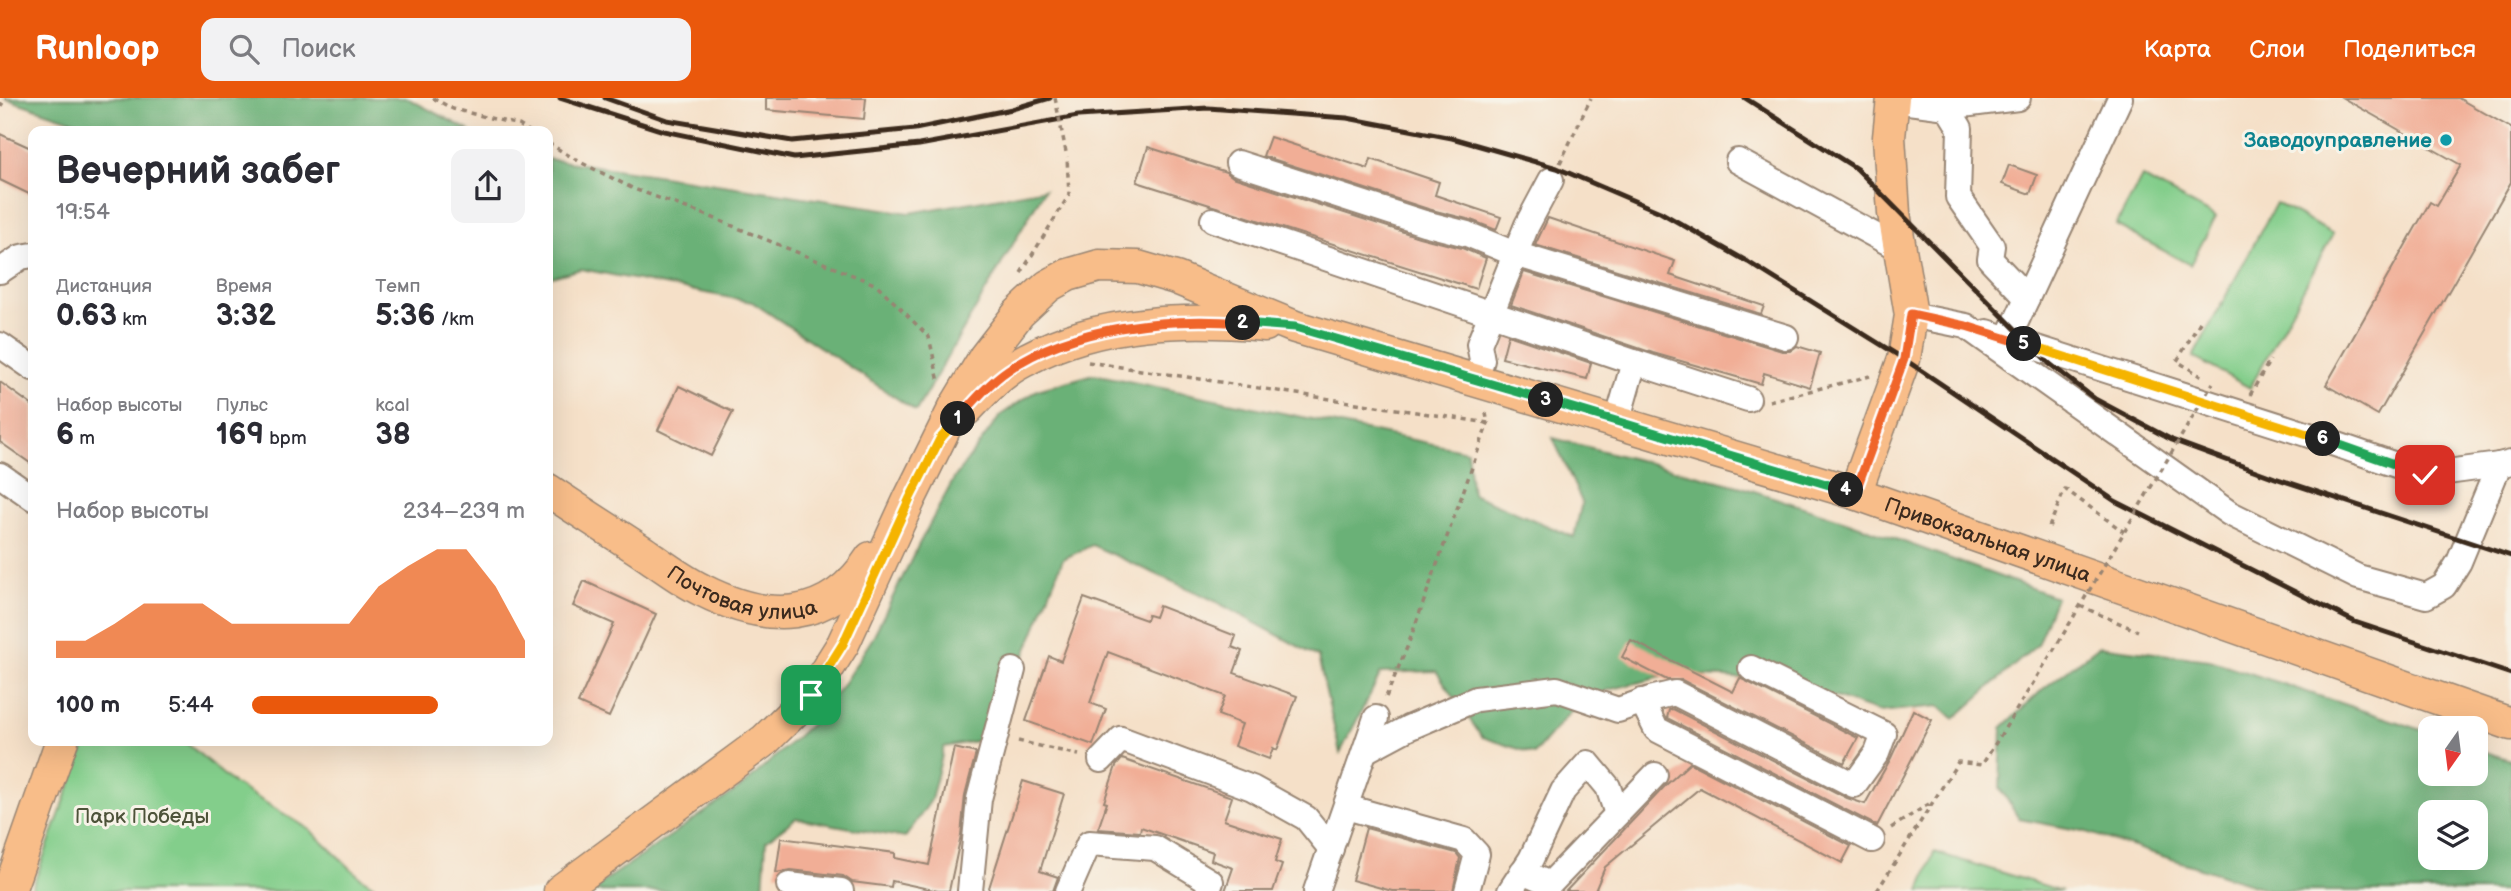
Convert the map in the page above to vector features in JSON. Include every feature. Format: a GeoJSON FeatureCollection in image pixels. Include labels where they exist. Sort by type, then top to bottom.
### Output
{"type":"FeatureCollection","features":[{"type":"Feature","properties":{"kind":"main road"},"geometry":{"type":"LineString","coordinates":[[1855,493],[1904,359],[1911,314],[1894,213],[1889,137],[1893,99]]}},
{"type":"Feature","properties":{"kind":"main road"},"geometry":{"type":"LineString","coordinates":[[560,891],[765,740],[811,695],[843,644],[910,498],[956,407],[985,357],[1011,324],[1048,286],[1068,275],[1099,266],[1138,267],[1176,278],[1295,327]]}},
{"type":"Feature","properties":{"kind":"main road"},"geometry":{"type":"LineString","coordinates":[[940,439],[1007,370],[1048,348],[1106,330],[1156,324],[1214,320],[1295,327]]}},
{"type":"Feature","properties":{"kind":"main road","name":"Привокзальная улица"},"geometry":{"type":"LineString","coordinates":[[1295,327],[1480,391],[1617,422],[1855,493],[2511,724]]}},
{"type":"Feature","properties":{"kind":"main road","name":"Почтовая улица"},"geometry":{"type":"LineString","coordinates":[[553,493],[700,590],[743,608],[791,614],[825,603],[859,576],[910,498]]}},
{"type":"Feature","properties":{"kind":"main road"},"geometry":{"type":"LineString","coordinates":[[9,891],[60,746]]}},
{"type":"Feature","properties":{"kind":"street"},"geometry":{"type":"LineString","coordinates":[[1893,99],[1947,107],[2018,98]]}},
{"type":"Feature","properties":{"kind":"street"},"geometry":{"type":"LineString","coordinates":[[2008,339],[2120,98]]}},
{"type":"Feature","properties":{"kind":"street"},"geometry":{"type":"LineString","coordinates":[[1947,107],[1960,128],[1958,197],[1992,246],[1990,259],[2027,298]]}},
{"type":"Feature","properties":{"kind":"street"},"geometry":{"type":"LineString","coordinates":[[1738,161],[1900,249]]}},
{"type":"Feature","properties":{"kind":"street"},"geometry":{"type":"LineString","coordinates":[[1238,163],[1424,223],[1467,234],[1516,254],[1786,337]]}},
{"type":"Feature","properties":{"kind":"street"},"geometry":{"type":"LineString","coordinates":[[1480,391],[1482,360],[1479,344],[1528,225],[1551,180]]}},
{"type":"Feature","properties":{"kind":"street"},"geometry":{"type":"LineString","coordinates":[[1213,220],[1748,399]]}},
{"type":"Feature","properties":{"kind":"street"},"geometry":{"type":"LineString","coordinates":[[0,271],[21,257],[28,256]]}},
{"type":"Feature","properties":{"kind":"street"},"geometry":{"type":"LineString","coordinates":[[1911,314],[1966,326],[2008,339],[2306,433],[2425,475],[2505,463]]}},
{"type":"Feature","properties":{"kind":"street"},"geometry":{"type":"LineString","coordinates":[[1966,326],[2230,513],[2358,577],[2426,596],[2444,586],[2459,562],[2505,463]]}},
{"type":"Feature","properties":{"kind":"street"},"geometry":{"type":"LineString","coordinates":[[0,345],[28,365]]}},
{"type":"Feature","properties":{"kind":"street"},"geometry":{"type":"LineString","coordinates":[[1617,422],[1634,362]]}},
{"type":"Feature","properties":{"kind":"street"},"geometry":{"type":"LineString","coordinates":[[0,475],[28,495]]}},
{"type":"Feature","properties":{"kind":"street"},"geometry":{"type":"LineString","coordinates":[[1365,751],[1408,728],[1476,699],[1557,689],[1618,710],[1675,693],[1854,785],[1877,753],[1884,734],[1751,668]]}},
{"type":"Feature","properties":{"kind":"street"},"geometry":{"type":"LineString","coordinates":[[970,891],[979,799],[1013,670]]}},
{"type":"Feature","properties":{"kind":"street"},"geometry":{"type":"LineString","coordinates":[[1642,702],[1656,729],[1872,840]]}},
{"type":"Feature","properties":{"kind":"street"},"geometry":{"type":"LineString","coordinates":[[1317,891],[1376,719]]}},
{"type":"Feature","properties":{"kind":"street"},"geometry":{"type":"LineString","coordinates":[[1101,760],[1121,739],[1252,788],[1306,818],[1331,849]]}},
{"type":"Feature","properties":{"kind":"street"},"geometry":{"type":"LineString","coordinates":[[1617,814],[1608,787],[1588,763],[1563,791],[1531,859],[1516,882],[1550,884],[1655,775]]}},
{"type":"Feature","properties":{"kind":"street"},"geometry":{"type":"LineString","coordinates":[[1346,807],[1464,841],[1477,854],[1467,891]]}},
{"type":"Feature","properties":{"kind":"street"},"geometry":{"type":"LineString","coordinates":[[1068,891],[1089,843],[1155,848],[1211,882],[1208,891]]}},
{"type":"Feature","properties":{"kind":"street"},"geometry":{"type":"LineString","coordinates":[[789,886],[841,891]]}},
{"type":"Feature","properties":{"kind":"path"},"geometry":{"type":"LineString","coordinates":[[0,107],[6,98]]}},
{"type":"Feature","properties":{"kind":"path"},"geometry":{"type":"LineString","coordinates":[[433,98],[453,109],[521,126]]}},
{"type":"Feature","properties":{"kind":"path"},"geometry":{"type":"LineString","coordinates":[[1055,98],[1067,157]]}},
{"type":"Feature","properties":{"kind":"path"},"geometry":{"type":"LineString","coordinates":[[1551,180],[1591,98]]}},
{"type":"Feature","properties":{"kind":"path"},"geometry":{"type":"LineString","coordinates":[[553,146],[634,189],[706,215],[877,285],[929,337],[940,388]]}},
{"type":"Feature","properties":{"kind":"path"},"geometry":{"type":"LineString","coordinates":[[1877,891],[1958,762],[1982,765],[2213,383],[2177,361],[2200,322]]}},
{"type":"Feature","properties":{"kind":"path"},"geometry":{"type":"LineString","coordinates":[[2246,402],[2270,360]]}},
{"type":"Feature","properties":{"kind":"path"},"geometry":{"type":"LineString","coordinates":[[1087,362],[1489,422]]}},
{"type":"Feature","properties":{"kind":"path"},"geometry":{"type":"LineString","coordinates":[[1376,719],[1408,645],[1489,422],[1480,391]]}},
{"type":"Feature","properties":{"kind":"path"},"geometry":{"type":"LineString","coordinates":[[2049,527],[2065,489],[2124,532]]}},
{"type":"Feature","properties":{"kind":"path"},"geometry":{"type":"LineString","coordinates":[[2080,606],[2138,631]]}},
{"type":"Feature","properties":{"kind":"path"},"geometry":{"type":"LineString","coordinates":[[995,736],[1101,760]]}},
{"type":"Feature","properties":{"kind":"path"},"geometry":{"type":"LineString","coordinates":[[1872,840],[1934,801]]}},
{"type":"Feature","properties":{"kind":"green space"},"geometry":{"type":"Polygon","coordinates":[[[4,98],[407,98],[460,126],[89,126],[4,98]]]}},
{"type":"Feature","properties":{"kind":"green space"},"geometry":{"type":"Polygon","coordinates":[[[553,160],[910,213],[1045,189],[916,411],[752,302],[581,269],[553,277],[553,160]]]}},
{"type":"Feature","properties":{"kind":"green space"},"geometry":{"type":"Polygon","coordinates":[[[2142,177],[2216,217],[2190,265],[2116,225],[2142,177]]]}},
{"type":"Feature","properties":{"kind":"green space"},"geometry":{"type":"Polygon","coordinates":[[[2276,203],[2333,234],[2250,388],[2193,357],[2276,203]]]}},
{"type":"Feature","properties":{"kind":"green space"},"geometry":{"type":"Polygon","coordinates":[[[1094,374],[1467,451],[1472,494],[1574,537],[1582,502],[1553,438],[1742,487],[1846,521],[2056,597],[2037,645],[1954,719],[1940,706],[1879,712],[1795,683],[1670,675],[1608,690],[1570,712],[1534,754],[1482,737],[1436,671],[1381,673],[1340,753],[1318,657],[1211,599],[1092,545],[1063,559],[992,738],[944,747],[931,800],[905,838],[796,818],[766,841],[763,891],[590,891],[744,785],[813,722],[840,689],[872,639],[955,477],[1001,415],[1037,390],[1094,374]]]}},
{"type":"Feature","properties":{"kind":"green space"},"geometry":{"type":"Polygon","coordinates":[[[2099,646],[2210,660],[2418,729],[2418,786],[2488,786],[2488,753],[2511,760],[2511,891],[2273,891],[2083,831],[2019,819],[2000,788],[2002,728],[2043,689],[2099,646]]]}},
{"type":"Feature","properties":{"kind":"green space","name":"Парк Победы"},"geometry":{"type":"Polygon","coordinates":[[[85,746],[190,746],[233,783],[309,829],[360,877],[382,891],[31,891],[85,746]]]}},
{"type":"Feature","properties":{"kind":"green space"},"geometry":{"type":"Polygon","coordinates":[[[1934,852],[2062,891],[1920,891],[1934,852]]]}},
{"type":"Feature","properties":{"kind":"building"},"geometry":{"type":"Polygon","coordinates":[[[766,98],[866,98],[864,119],[766,110],[766,98]]]}},
{"type":"Feature","properties":{"kind":"building"},"geometry":{"type":"Polygon","coordinates":[[[2343,98],[2458,98],[2511,128],[2511,182],[2378,415],[2326,385],[2430,202],[2437,206],[2461,165],[2343,98]]]}},
{"type":"Feature","properties":{"kind":"building"},"geometry":{"type":"Polygon","coordinates":[[[0,134],[28,147],[28,194],[0,180],[0,134]]]}},
{"type":"Feature","properties":{"kind":"building"},"geometry":{"type":"Polygon","coordinates":[[[1270,137],[1368,169],[1371,159],[1439,182],[1435,195],[1501,217],[1496,230],[1263,156],[1270,137]]]}},
{"type":"Feature","properties":{"kind":"building"},"geometry":{"type":"Polygon","coordinates":[[[1148,147],[1486,258],[1476,289],[1137,182],[1148,147]]]}},
{"type":"Feature","properties":{"kind":"building"},"geometry":{"type":"Polygon","coordinates":[[[2009,165],[2037,175],[2030,194],[2002,184],[2009,165]]]}},
{"type":"Feature","properties":{"kind":"building"},"geometry":{"type":"Polygon","coordinates":[[[1548,218],[1675,261],[1670,275],[1764,306],[1761,314],[1535,245],[1548,218]]]}},
{"type":"Feature","properties":{"kind":"building"},"geometry":{"type":"Polygon","coordinates":[[[1524,272],[1782,351],[1790,351],[1797,346],[1820,353],[1810,387],[1764,373],[1761,384],[1653,353],[1511,305],[1524,272]]]}},
{"type":"Feature","properties":{"kind":"building"},"geometry":{"type":"Polygon","coordinates":[[[1508,335],[1591,363],[1587,379],[1502,358],[1508,335]]]}},
{"type":"Feature","properties":{"kind":"building"},"geometry":{"type":"Polygon","coordinates":[[[0,382],[28,402],[28,462],[0,442],[0,382]]]}},
{"type":"Feature","properties":{"kind":"building"},"geometry":{"type":"Polygon","coordinates":[[[679,386],[733,412],[711,456],[658,430],[679,386]]]}},
{"type":"Feature","properties":{"kind":"building"},"geometry":{"type":"Polygon","coordinates":[[[584,581],[656,614],[609,717],[578,703],[614,624],[573,606],[584,581]]]}},
{"type":"Feature","properties":{"kind":"building"},"geometry":{"type":"Polygon","coordinates":[[[1084,598],[1146,620],[1148,615],[1155,617],[1159,606],[1236,636],[1232,647],[1242,651],[1234,673],[1297,696],[1277,750],[1273,748],[1269,759],[1234,746],[1242,724],[1218,715],[1225,696],[1108,652],[1090,703],[1106,709],[1093,745],[1026,721],[1049,656],[1061,661],[1084,598]]]}},
{"type":"Feature","properties":{"kind":"building"},"geometry":{"type":"Polygon","coordinates":[[[1631,640],[1733,692],[1740,678],[1858,738],[1844,763],[1682,680],[1667,680],[1622,657],[1631,640]]]}},
{"type":"Feature","properties":{"kind":"building"},"geometry":{"type":"Polygon","coordinates":[[[1673,709],[1847,798],[1865,804],[1891,758],[1913,710],[1932,720],[1877,826],[1667,718],[1669,710],[1673,709]]]}},
{"type":"Feature","properties":{"kind":"building"},"geometry":{"type":"Polygon","coordinates":[[[954,748],[976,753],[965,795],[961,835],[949,891],[892,881],[891,887],[852,882],[843,876],[791,870],[776,873],[781,838],[895,853],[895,858],[929,865],[954,748]]]}},
{"type":"Feature","properties":{"kind":"building"},"geometry":{"type":"Polygon","coordinates":[[[1122,759],[1232,797],[1224,820],[1282,839],[1275,862],[1282,865],[1273,891],[1225,891],[1233,868],[1211,860],[1213,852],[1141,827],[1140,832],[1098,829],[1116,766],[1122,759]]]}},
{"type":"Feature","properties":{"kind":"building"},"geometry":{"type":"Polygon","coordinates":[[[1690,763],[1851,846],[1842,863],[1700,788],[1605,867],[1595,891],[1566,891],[1690,763]]]}},
{"type":"Feature","properties":{"kind":"building"},"geometry":{"type":"Polygon","coordinates":[[[1023,781],[1064,794],[1040,871],[1058,877],[1053,891],[988,891],[1023,781]]]}},
{"type":"Feature","properties":{"kind":"building"},"geometry":{"type":"Polygon","coordinates":[[[1366,828],[1456,853],[1460,858],[1453,891],[1392,891],[1352,880],[1366,828]]]}},
{"type":"Feature","properties":{"kind":"railway"},"geometry":{"type":"LineString","coordinates":[[560,98],[664,131],[794,158],[919,145],[1078,116],[1208,108],[1347,118],[1452,138],[1557,168],[1660,212],[1748,262],[1904,359],[2115,501],[2355,622],[2511,674]]}},
{"type":"Feature","properties":{"kind":"railway"},"geometry":{"type":"LineString","coordinates":[[605,98],[667,120],[792,141],[915,129],[1012,109],[1050,98]]}},
{"type":"Feature","properties":{"kind":"railway"},"geometry":{"type":"LineString","coordinates":[[1745,98],[1857,169],[2050,364],[2095,399],[2172,440],[2275,478],[2511,556]]}},
{"type":"Feature","properties":{"kind":"place","name":"Заводоуправление"},"geometry":{"type":"Point","coordinates":[2446,140]}},
{"type":"Feature","properties":{"kind":"route"},"geometry":{"type":"LineString","coordinates":[[811,695],[843,644],[940,439],[1007,370],[1048,348],[1106,330],[1214,320],[1295,327],[1855,493],[1904,359],[1911,314],[1966,326],[2008,339],[2306,433],[2425,475]]}}]}
